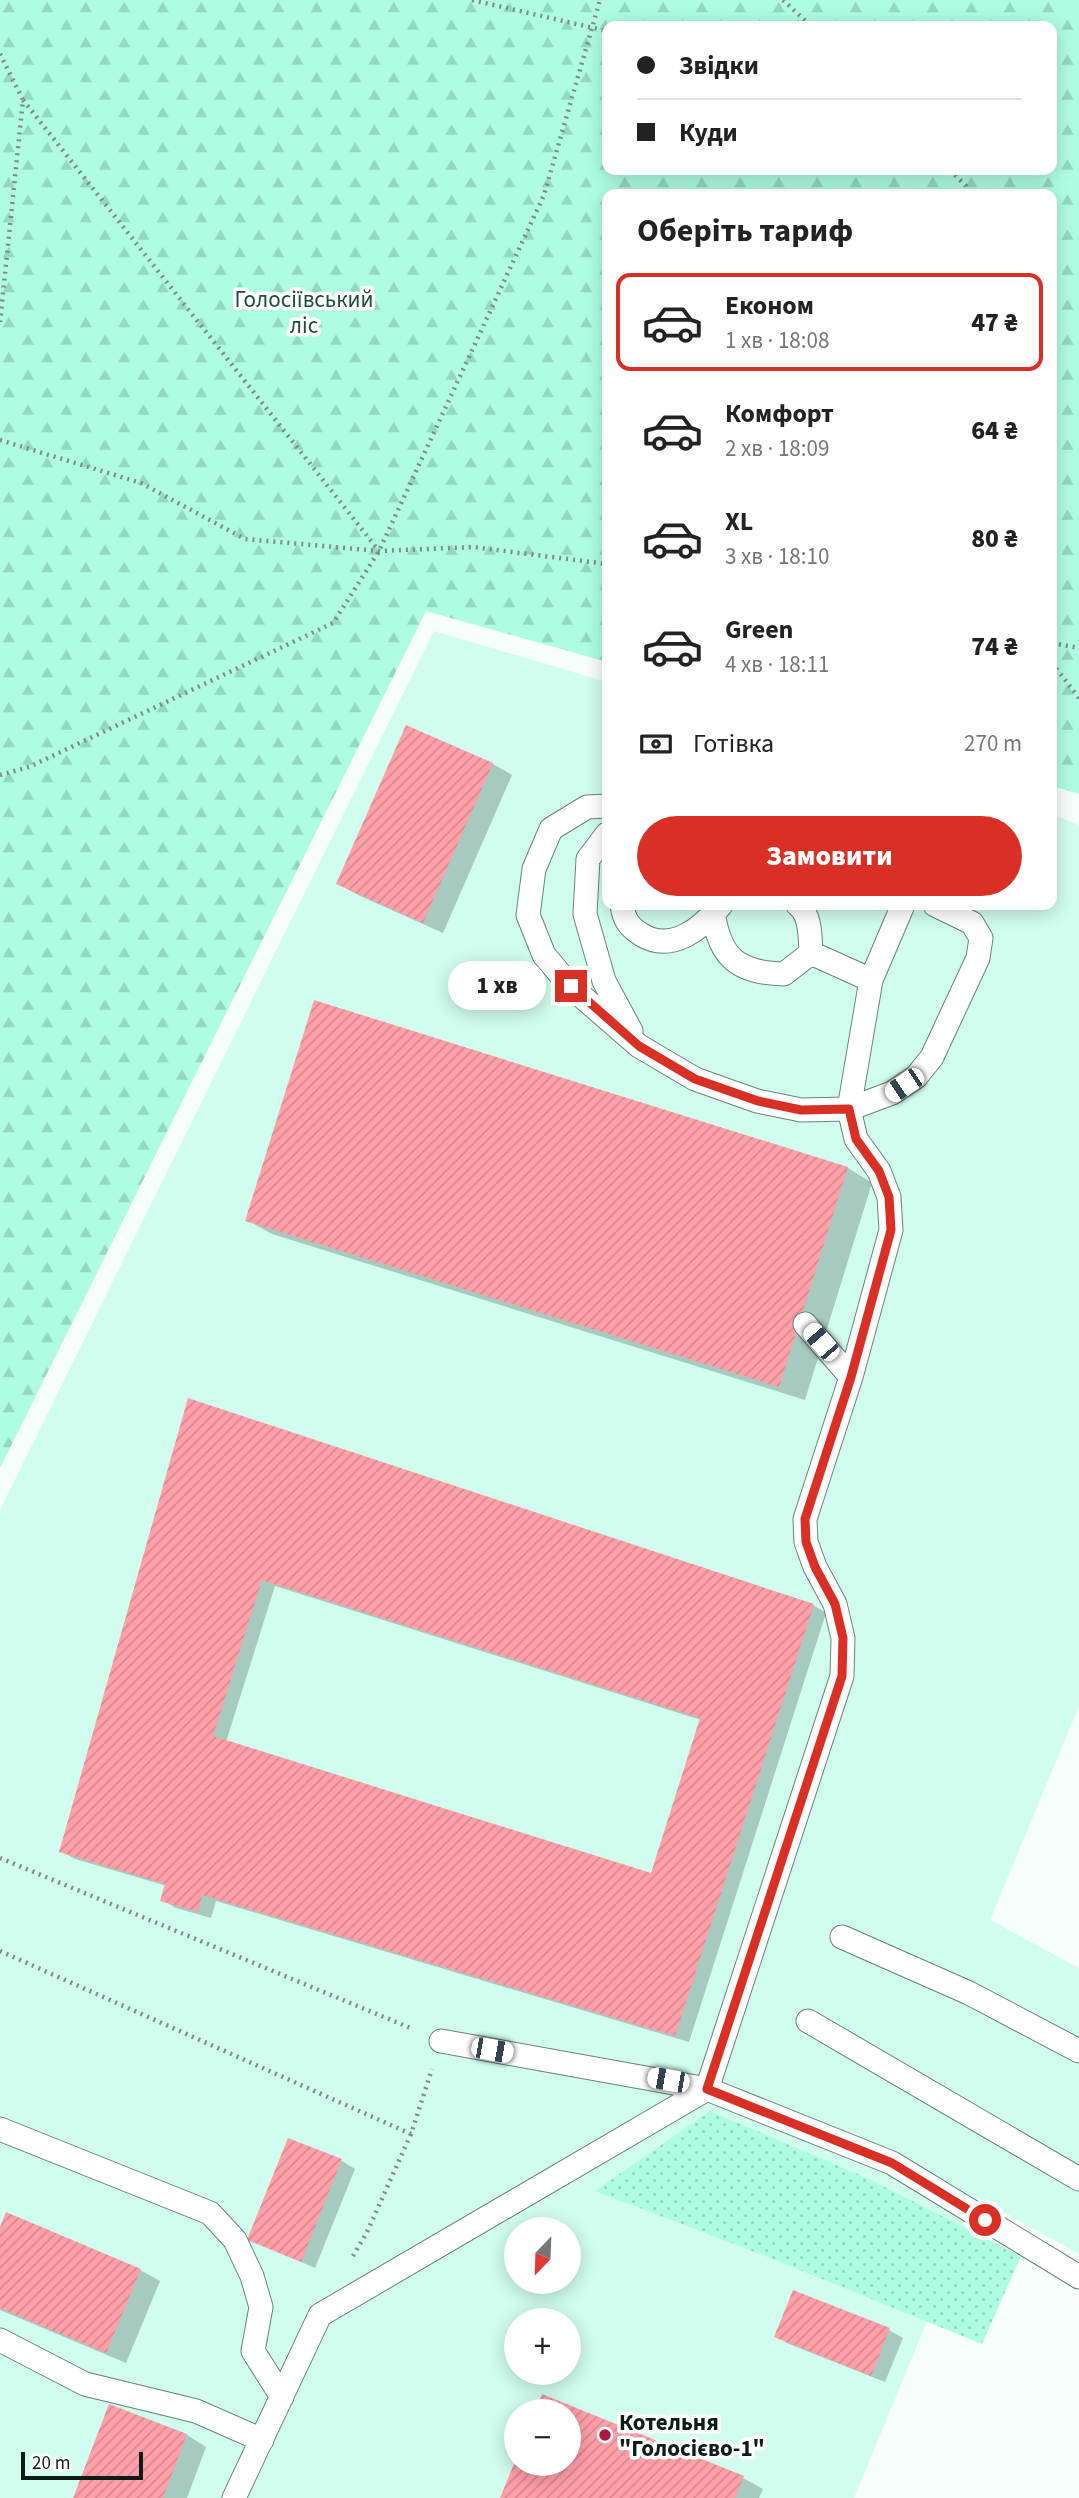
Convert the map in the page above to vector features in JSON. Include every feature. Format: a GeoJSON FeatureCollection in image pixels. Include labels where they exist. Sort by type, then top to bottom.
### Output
{"type":"FeatureCollection","features":[{"type":"Feature","properties":{"kind":"lane"},"geometry":{"type":"LineString","coordinates":[[602,806],[587,807],[551,829],[534,869],[528,915],[544,955],[571,986],[639,1046],[695,1079],[758,1101],[801,1110],[849,1109],[892,1093],[916,1077],[932,1058],[978,958],[981,937],[971,923],[944,910]]}},
{"type":"Feature","properties":{"kind":"lane"},"geometry":{"type":"LineString","coordinates":[[602,841],[588,859],[584,914],[604,981],[639,1046]]}},
{"type":"Feature","properties":{"kind":"lane"},"geometry":{"type":"LineString","coordinates":[[623,910],[624,919],[632,930],[651,940],[674,940],[693,932],[713,910]]}},
{"type":"Feature","properties":{"kind":"lane"},"geometry":{"type":"LineString","coordinates":[[715,910],[718,941],[738,964],[760,973],[784,974],[811,953]]}},
{"type":"Feature","properties":{"kind":"lane"},"geometry":{"type":"LineString","coordinates":[[803,910],[809,927],[811,953]]}},
{"type":"Feature","properties":{"kind":"lane"},"geometry":{"type":"LineString","coordinates":[[234,2498],[320,2315],[707,2089],[842,1676],[843,1638],[835,1604],[815,1567],[806,1542],[805,1519],[851,1377],[891,1230],[889,1197],[879,1171],[856,1139],[849,1109],[871,980],[901,910]]}},
{"type":"Feature","properties":{"kind":"lane"},"geometry":{"type":"LineString","coordinates":[[811,953],[871,980]]}},
{"type":"Feature","properties":{"kind":"lane"},"geometry":{"type":"LineString","coordinates":[[805,1324],[851,1377]]}},
{"type":"Feature","properties":{"kind":"lane"},"geometry":{"type":"LineString","coordinates":[[842,1937],[969,1993],[1079,2051]]}},
{"type":"Feature","properties":{"kind":"lane"},"geometry":{"type":"LineString","coordinates":[[808,2021],[1079,2179]]}},
{"type":"Feature","properties":{"kind":"lane"},"geometry":{"type":"LineString","coordinates":[[441,2041],[707,2089],[892,2163],[1079,2277]]}},
{"type":"Feature","properties":{"kind":"lane"},"geometry":{"type":"LineString","coordinates":[[0,2129],[210,2213],[235,2240],[252,2276],[261,2307],[253,2351],[282,2397]]}},
{"type":"Feature","properties":{"kind":"lane"},"geometry":{"type":"LineString","coordinates":[[0,2340],[85,2384],[196,2411],[262,2440]]}},
{"type":"Feature","properties":{"kind":"path"},"geometry":{"type":"LineString","coordinates":[[472,0],[602,29]]}},
{"type":"Feature","properties":{"kind":"path"},"geometry":{"type":"LineString","coordinates":[[0,775],[29,767],[332,623],[379,551],[544,195],[600,0]]}},
{"type":"Feature","properties":{"kind":"path"},"geometry":{"type":"LineString","coordinates":[[783,0],[806,21]]}},
{"type":"Feature","properties":{"kind":"path"},"geometry":{"type":"LineString","coordinates":[[0,54],[23,100],[379,551]]}},
{"type":"Feature","properties":{"kind":"path"},"geometry":{"type":"LineString","coordinates":[[0,322],[23,100]]}},
{"type":"Feature","properties":{"kind":"path"},"geometry":{"type":"LineString","coordinates":[[955,175],[967,189]]}},
{"type":"Feature","properties":{"kind":"path"},"geometry":{"type":"LineString","coordinates":[[0,440],[141,483],[245,539],[379,551],[473,548],[602,563]]}},
{"type":"Feature","properties":{"kind":"path"},"geometry":{"type":"LineString","coordinates":[[1057,644],[1079,648]]}},
{"type":"Feature","properties":{"kind":"path"},"geometry":{"type":"LineString","coordinates":[[1057,669],[1079,698]]}},
{"type":"Feature","properties":{"kind":"path"},"geometry":{"type":"LineString","coordinates":[[0,1858],[441,2041],[411,2134],[367,2232],[347,2267]]}},
{"type":"Feature","properties":{"kind":"path"},"geometry":{"type":"LineString","coordinates":[[0,1951],[411,2134]]}},
{"type":"Feature","properties":{"kind":"shaded area"},"geometry":{"type":"Polygon","coordinates":[[[434,631],[602,681],[602,910],[1057,910],[1057,816],[1079,825],[1079,1706],[990,1920],[1079,1968],[1079,2254],[978,2198],[854,2498],[0,2498],[0,1510],[434,631]]]}},
{"type":"Feature","properties":{"kind":"green space","name":"Голосіївський ліс"},"geometry":{"type":"Polygon","coordinates":[[[0,0],[1079,0],[1079,794],[1057,787],[1057,189],[602,189],[602,661],[426,611],[0,1468],[0,0]]]}},
{"type":"Feature","properties":{"kind":"green space"},"geometry":{"type":"Polygon","coordinates":[[[710,2111],[869,2179],[1021,2256],[982,2344],[768,2257],[595,2191],[710,2111]]]}},
{"type":"Feature","properties":{"kind":"building"},"geometry":{"type":"Polygon","coordinates":[[[406,725],[493,763],[423,923],[336,884],[406,725]]]}},
{"type":"Feature","properties":{"kind":"building"},"geometry":{"type":"Polygon","coordinates":[[[314,1000],[848,1167],[779,1387],[245,1221],[314,1000]]]}},
{"type":"Feature","properties":{"kind":"building"},"geometry":{"type":"Polygon","coordinates":[[[188,1398],[814,1604],[675,2036],[202,1895],[198,1912],[160,1901],[165,1884],[59,1852],[188,1398]],[[262,1580],[213,1736],[651,1873],[700,1718],[262,1580]]]}},
{"type":"Feature","properties":{"kind":"building"},"geometry":{"type":"Polygon","coordinates":[[[288,2138],[342,2159],[301,2262],[247,2240],[288,2138]]]}},
{"type":"Feature","properties":{"kind":"building"},"geometry":{"type":"Polygon","coordinates":[[[6,2212],[141,2269],[106,2353],[0,2308],[0,2227],[6,2212]]]}},
{"type":"Feature","properties":{"kind":"building"},"geometry":{"type":"Polygon","coordinates":[[[793,2290],[890,2328],[871,2376],[774,2337],[793,2290]]]}},
{"type":"Feature","properties":{"kind":"building","name":"Котельня \"Голосієво-1\""},"geometry":{"type":"Polygon","coordinates":[[[542,2394],[554,2399],[540,2399],[542,2394]]]}},
{"type":"Feature","properties":{"kind":"building"},"geometry":{"type":"Polygon","coordinates":[[[109,2404],[187,2434],[163,2498],[73,2498],[109,2404]]]}},
{"type":"Feature","properties":{"kind":"building","name":"Котельня \"Голосієво-1\""},"geometry":{"type":"Polygon","coordinates":[[[581,2410],[744,2476],[735,2498],[500,2498],[509,2476],[581,2476],[581,2410]]]}},
{"type":"Feature","properties":{"kind":"place","name":"Котельня \"Голосієво-1\""},"geometry":{"type":"Point","coordinates":[605,2435]}},
{"type":"Feature","properties":{"kind":"route"},"geometry":{"type":"LineString","coordinates":[[571,986],[639,1046],[695,1079],[758,1101],[801,1110],[849,1109],[856,1139],[879,1171],[889,1197],[891,1230],[851,1377],[805,1519],[806,1542],[815,1567],[835,1604],[843,1638],[842,1676],[707,2089],[892,2163],[985,2220]]}}]}
